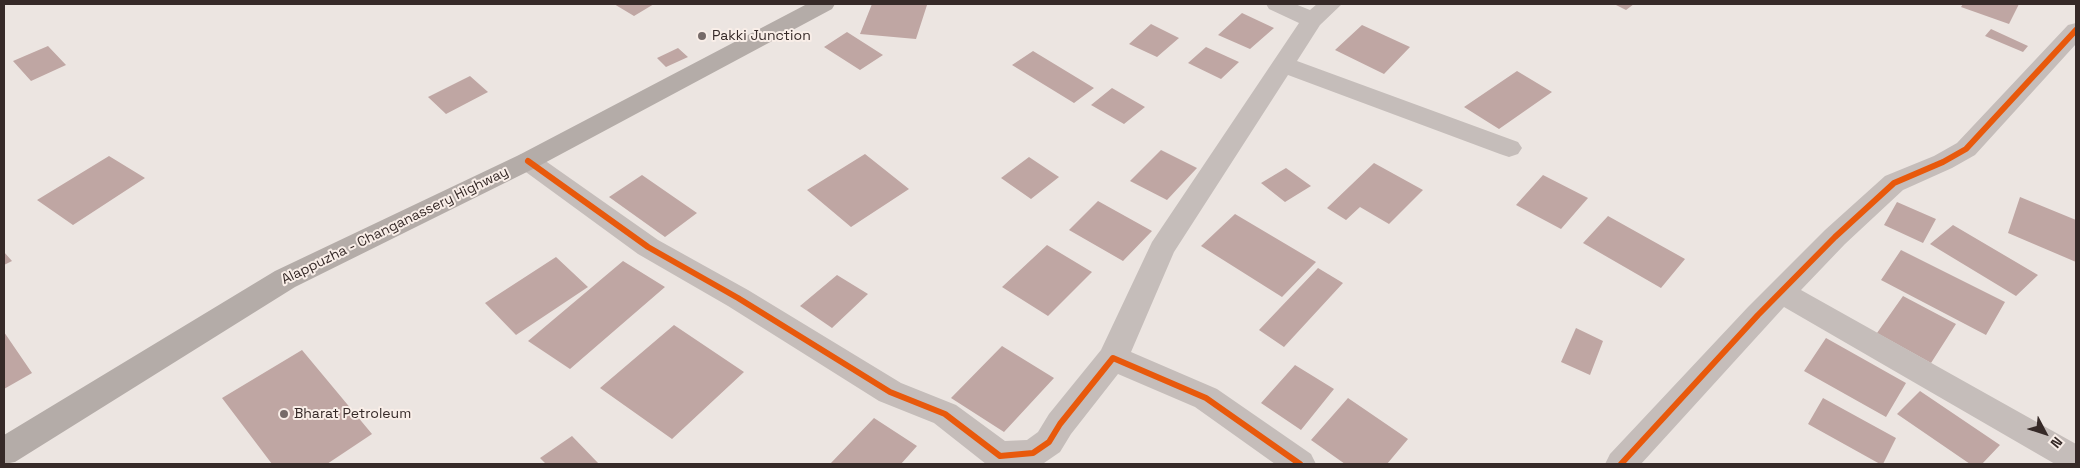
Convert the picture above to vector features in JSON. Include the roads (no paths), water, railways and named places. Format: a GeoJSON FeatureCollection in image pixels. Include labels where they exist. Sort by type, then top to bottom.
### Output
{"type":"FeatureCollection","features":[{"type":"Feature","properties":{"kind":"main road","name":"Alappuzha - Changanassery Highway"},"geometry":{"type":"LineString","coordinates":[[4,452],[285,279],[528,161],[824,4]]}},
{"type":"Feature","properties":{"kind":"street"},"geometry":{"type":"LineString","coordinates":[[528,161],[648,247],[738,298],[890,392],[945,414],[1000,456],[1033,453],[1049,442],[1060,424],[1113,358],[1162,249],[1283,64],[1322,12],[1277,4]]}},
{"type":"Feature","properties":{"kind":"street"},"geometry":{"type":"LineString","coordinates":[[1621,464],[1781,292],[1835,237],[1894,183],[1943,162],[1966,149],[2076,30]]}},
{"type":"Feature","properties":{"kind":"street"},"geometry":{"type":"LineString","coordinates":[[1283,64],[1509,148]]}},
{"type":"Feature","properties":{"kind":"street"},"geometry":{"type":"LineString","coordinates":[[1781,292],[2076,460]]}},
{"type":"Feature","properties":{"kind":"street"},"geometry":{"type":"LineString","coordinates":[[1113,358],[1206,398],[1300,464]]}},
{"type":"Feature","properties":{"kind":"place","name":"Pakki Junction"},"geometry":{"type":"Point","coordinates":[702,36]}},
{"type":"Feature","properties":{"kind":"place","name":"Bharat Petroleum"},"geometry":{"type":"Point","coordinates":[284,414]}}]}
